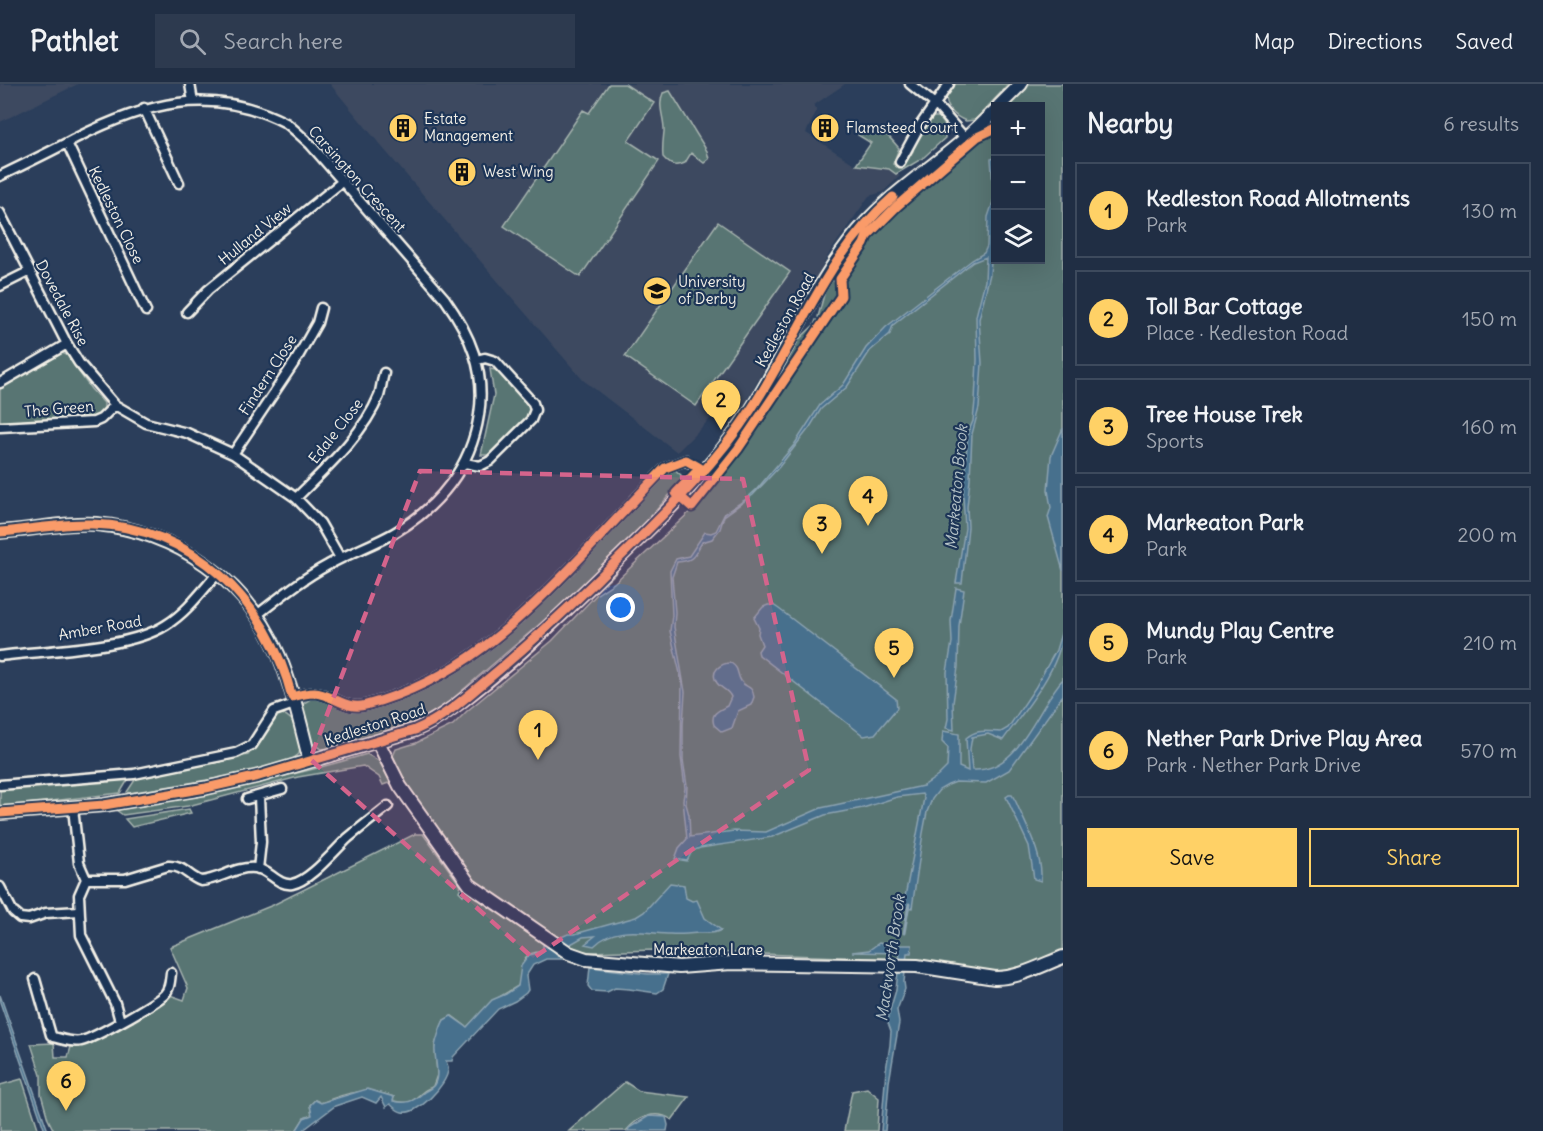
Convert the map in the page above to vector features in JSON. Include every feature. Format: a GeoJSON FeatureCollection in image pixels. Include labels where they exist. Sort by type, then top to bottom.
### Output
{"type":"FeatureCollection","features":[{"type":"Feature","properties":{"kind":"street"},"geometry":{"type":"LineString","coordinates":[[190,84],[192,96]]}},
{"type":"Feature","properties":{"kind":"street"},"geometry":{"type":"LineString","coordinates":[[910,84],[936,105],[965,138]]}},
{"type":"Feature","properties":{"kind":"street"},"geometry":{"type":"LineString","coordinates":[[900,162],[919,127],[949,84]]}},
{"type":"Feature","properties":{"kind":"street"},"geometry":{"type":"LineString","coordinates":[[1003,102],[1021,84]]}},
{"type":"Feature","properties":{"kind":"street","name":"Carsington Crescent"},"geometry":{"type":"LineString","coordinates":[[0,176],[144,108],[172,99],[192,96],[224,98],[262,110],[286,123],[310,144],[445,299],[464,328],[477,360],[481,389],[480,412],[474,441],[465,463],[444,491],[416,518],[393,533],[340,558],[302,580],[257,615]]}},
{"type":"Feature","properties":{"kind":"street"},"geometry":{"type":"LineString","coordinates":[[144,108],[179,183]]}},
{"type":"Feature","properties":{"kind":"street","name":"Kedleston Road"},"geometry":{"type":"LineString","coordinates":[[0,813],[74,808],[150,799],[206,788],[378,742],[432,723],[452,710],[501,669],[575,601],[703,472],[753,407],[829,271],[850,241],[872,215],[991,115]]}},
{"type":"Feature","properties":{"kind":"street","name":"Kedleston Close"},"geometry":{"type":"LineString","coordinates":[[67,143],[146,310]]}},
{"type":"Feature","properties":{"kind":"street","name":"Hulland View"},"geometry":{"type":"LineString","coordinates":[[187,312],[208,290],[343,181]]}},
{"type":"Feature","properties":{"kind":"street","name":"Dovedale Rise"},"geometry":{"type":"LineString","coordinates":[[0,213],[67,344],[79,363],[115,405],[146,423],[187,433],[233,454],[296,498],[320,523],[340,558]]}},
{"type":"Feature","properties":{"kind":"street"},"geometry":{"type":"LineString","coordinates":[[0,286],[30,271]]}},
{"type":"Feature","properties":{"kind":"street"},"geometry":{"type":"LineString","coordinates":[[141,298],[150,293]]}},
{"type":"Feature","properties":{"kind":"street","name":"Findern Close"},"geometry":{"type":"LineString","coordinates":[[233,454],[296,360],[317,323],[321,308]]}},
{"type":"Feature","properties":{"kind":"street"},"geometry":{"type":"LineString","coordinates":[[0,382],[67,344]]}},
{"type":"Feature","properties":{"kind":"street"},"geometry":{"type":"LineString","coordinates":[[465,463],[480,466],[490,461],[531,420],[535,410],[533,403],[495,361],[490,358],[477,360]]}},
{"type":"Feature","properties":{"kind":"street","name":"Edale Close"},"geometry":{"type":"LineString","coordinates":[[296,498],[340,453],[369,415],[379,395],[384,373]]}},
{"type":"Feature","properties":{"kind":"street","name":"The Green"},"geometry":{"type":"LineString","coordinates":[[0,427],[94,422],[101,419],[115,405]]}},
{"type":"Feature","properties":{"kind":"street","name":"Kedleston Road"},"geometry":{"type":"LineString","coordinates":[[0,785],[134,774],[236,753],[252,745],[274,711],[293,700],[315,693],[346,705],[358,707],[434,680],[498,637],[534,606],[665,468],[686,460],[703,472]]}},
{"type":"Feature","properties":{"kind":"street"},"geometry":{"type":"LineString","coordinates":[[0,531],[79,524],[130,529],[172,544],[218,573],[257,615],[278,654],[310,762]]}},
{"type":"Feature","properties":{"kind":"street","name":"Amber Road"},"geometry":{"type":"LineString","coordinates":[[0,656],[143,637],[179,616],[218,573]]}},
{"type":"Feature","properties":{"kind":"street","name":"Markeaton Lane"},"geometry":{"type":"LineString","coordinates":[[378,742],[394,776],[470,885],[569,953],[586,959],[679,968],[730,963],[917,966],[1006,978],[1063,957]]}},
{"type":"Feature","properties":{"kind":"street"},"geometry":{"type":"LineString","coordinates":[[247,799],[282,789]]}},
{"type":"Feature","properties":{"kind":"street"},"geometry":{"type":"LineString","coordinates":[[258,869],[261,842],[259,797]]}},
{"type":"Feature","properties":{"kind":"street"},"geometry":{"type":"LineString","coordinates":[[86,879],[125,879],[171,866],[182,867],[201,882],[240,870],[258,869],[282,883],[297,883],[320,866],[387,806]]}},
{"type":"Feature","properties":{"kind":"street"},"geometry":{"type":"LineString","coordinates":[[74,808],[79,862],[86,879],[79,895],[82,940],[115,1003],[120,1021]]}},
{"type":"Feature","properties":{"kind":"street"},"geometry":{"type":"LineString","coordinates":[[0,887],[13,912],[21,918],[29,919],[52,913],[79,911]]}},
{"type":"Feature","properties":{"kind":"street"},"geometry":{"type":"LineString","coordinates":[[35,979],[53,1037],[76,1042],[84,1041],[144,1009],[164,995],[169,989],[171,974]]}},
{"type":"Feature","properties":{"kind":"highlighted area"},"geometry":{"type":"Polygon","coordinates":[[[420,471],[743,479],[809,770],[533,958],[310,759],[420,471]]]}},
{"type":"Feature","properties":{"kind":"shaded area"},"geometry":{"type":"Polygon","coordinates":[[[0,84],[78,84],[0,122],[0,84]]]}},
{"type":"Feature","properties":{"kind":"shaded area","name":"University of Derby"},"geometry":{"type":"Polygon","coordinates":[[[330,84],[845,84],[814,105],[817,110],[806,133],[856,165],[889,169],[900,176],[883,192],[869,196],[830,252],[735,421],[717,412],[677,452],[583,380],[330,84]]]}},
{"type":"Feature","properties":{"kind":"shaded area"},"geometry":{"type":"Polygon","coordinates":[[[991,208],[991,262],[979,319],[982,363],[979,408],[972,434],[967,507],[968,527],[962,583],[956,583],[965,528],[963,495],[968,433],[973,421],[975,401],[976,316],[985,281],[986,257],[973,262],[893,325],[890,334],[870,351],[847,387],[821,409],[779,467],[753,495],[724,516],[720,529],[712,539],[702,542],[693,557],[677,562],[672,577],[674,627],[685,692],[683,760],[690,837],[734,831],[766,832],[821,808],[923,786],[947,767],[948,748],[942,742],[943,731],[959,734],[959,767],[968,771],[966,738],[979,732],[1001,732],[1008,728],[1035,688],[1056,650],[1063,627],[1057,657],[1050,672],[1003,740],[988,734],[972,737],[970,749],[972,770],[989,768],[1003,761],[1015,750],[1063,679],[1063,695],[1009,770],[986,783],[956,782],[948,785],[939,790],[932,799],[923,833],[912,908],[903,907],[924,798],[922,794],[897,797],[863,808],[825,815],[772,837],[700,848],[692,851],[687,861],[675,859],[679,848],[687,839],[681,757],[682,682],[670,631],[672,615],[670,571],[676,559],[689,556],[705,532],[716,531],[725,513],[757,489],[794,445],[820,405],[843,385],[866,348],[886,327],[984,253],[987,246],[988,217],[991,208]]]}},
{"type":"Feature","properties":{"kind":"shaded area"},"geometry":{"type":"Polygon","coordinates":[[[1063,428],[1063,571],[1048,517],[1051,508],[1048,490],[1051,456],[1063,428]]]}},
{"type":"Feature","properties":{"kind":"shaded area"},"geometry":{"type":"Polygon","coordinates":[[[956,588],[964,590],[953,703],[954,730],[946,728],[948,719],[947,672],[956,588]]]}},
{"type":"Feature","properties":{"kind":"shaded area"},"geometry":{"type":"Polygon","coordinates":[[[768,605],[779,609],[896,699],[897,708],[875,734],[864,736],[759,655],[758,651],[762,645],[758,634],[759,628],[754,618],[763,607],[768,605]]]}},
{"type":"Feature","properties":{"kind":"shaded area"},"geometry":{"type":"Polygon","coordinates":[[[731,663],[737,669],[741,681],[752,690],[754,697],[751,705],[738,711],[732,728],[722,732],[714,725],[713,718],[716,713],[727,706],[731,697],[720,687],[714,675],[717,668],[731,663]]]}},
{"type":"Feature","properties":{"kind":"shaded area"},"geometry":{"type":"Polygon","coordinates":[[[1012,795],[1016,802],[1033,840],[1041,871],[1041,881],[1034,879],[1029,846],[1006,797],[1012,795]]]}},
{"type":"Feature","properties":{"kind":"shaded area"},"geometry":{"type":"Polygon","coordinates":[[[670,883],[684,885],[686,898],[692,901],[697,900],[705,918],[721,930],[713,933],[680,934],[620,933],[602,939],[594,946],[585,944],[595,936],[583,937],[555,953],[564,959],[546,959],[533,965],[526,976],[528,990],[526,993],[498,1009],[453,1057],[452,1061],[446,1061],[448,1068],[446,1076],[437,1091],[423,1104],[408,1112],[402,1112],[390,1104],[386,1107],[381,1097],[376,1103],[362,1097],[335,1106],[302,1131],[296,1131],[304,1118],[312,1115],[310,1105],[315,1100],[321,1103],[367,1089],[394,1097],[393,1101],[409,1102],[432,1088],[437,1073],[435,1048],[444,1020],[451,1016],[467,1027],[492,1000],[518,986],[521,966],[529,955],[543,952],[543,945],[568,934],[636,917],[644,912],[670,883]]]}},
{"type":"Feature","properties":{"kind":"shaded area"},"geometry":{"type":"Polygon","coordinates":[[[889,941],[899,945],[912,945],[911,953],[907,953],[905,989],[897,1010],[899,1023],[889,1082],[885,1131],[881,1131],[891,1031],[887,1020],[896,990],[900,953],[852,952],[869,950],[879,943],[884,944],[889,941]]]}},
{"type":"Feature","properties":{"kind":"shaded area"},"geometry":{"type":"Polygon","coordinates":[[[590,967],[668,974],[663,989],[657,993],[615,988],[607,992],[592,991],[588,986],[590,967]]]}},
{"type":"Feature","properties":{"kind":"shaded area"},"geometry":{"type":"Polygon","coordinates":[[[0,995],[48,1131],[45,1131],[0,1002],[0,995]]]}},
{"type":"Feature","properties":{"kind":"shaded area"},"geometry":{"type":"Polygon","coordinates":[[[649,1116],[666,1117],[667,1131],[628,1131],[629,1128],[649,1116]]]}},
{"type":"Feature","properties":{"kind":"green space"},"geometry":{"type":"Polygon","coordinates":[[[609,84],[625,84],[654,103],[628,141],[659,161],[580,277],[504,226],[583,110],[589,113],[609,84]]]}},
{"type":"Feature","properties":{"kind":"green space"},"geometry":{"type":"Polygon","coordinates":[[[953,84],[1009,84],[975,120],[966,121],[957,117],[948,107],[946,93],[953,84]]]}},
{"type":"Feature","properties":{"kind":"green space"},"geometry":{"type":"Polygon","coordinates":[[[1029,84],[1063,84],[1063,953],[1008,973],[922,960],[655,950],[590,952],[572,949],[479,887],[463,869],[406,786],[393,756],[396,749],[416,743],[453,725],[552,641],[597,594],[614,583],[695,507],[745,444],[827,321],[843,295],[844,277],[850,265],[865,247],[868,237],[897,207],[991,122],[991,264],[1045,264],[1045,102],[1012,102],[1029,84]]]}},
{"type":"Feature","properties":{"kind":"green space"},"geometry":{"type":"Polygon","coordinates":[[[670,91],[707,151],[709,159],[704,163],[691,153],[685,163],[678,165],[671,164],[663,157],[664,127],[661,98],[663,93],[670,91]]]}},
{"type":"Feature","properties":{"kind":"green space"},"geometry":{"type":"Polygon","coordinates":[[[933,117],[939,117],[947,128],[945,138],[923,158],[896,174],[889,169],[856,165],[871,143],[858,135],[863,128],[870,133],[874,128],[877,129],[890,138],[899,148],[893,164],[902,168],[933,117]]]}},
{"type":"Feature","properties":{"kind":"green space"},"geometry":{"type":"Polygon","coordinates":[[[718,222],[790,272],[696,406],[625,356],[718,222]]]}},
{"type":"Feature","properties":{"kind":"green space"},"geometry":{"type":"Polygon","coordinates":[[[831,279],[839,286],[839,294],[823,319],[818,317],[826,287],[831,279]]]}},
{"type":"Feature","properties":{"kind":"green space"},"geometry":{"type":"Polygon","coordinates":[[[816,320],[821,322],[763,410],[692,502],[688,498],[689,495],[794,344],[814,325],[816,320]]]}},
{"type":"Feature","properties":{"kind":"green space"},"geometry":{"type":"Polygon","coordinates":[[[62,353],[67,355],[104,403],[104,411],[95,417],[0,424],[0,389],[62,353]]]}},
{"type":"Feature","properties":{"kind":"green space"},"geometry":{"type":"Polygon","coordinates":[[[490,369],[501,371],[529,404],[529,414],[527,420],[488,455],[481,455],[494,395],[490,369]]]}},
{"type":"Feature","properties":{"kind":"green space"},"geometry":{"type":"Polygon","coordinates":[[[674,469],[681,475],[680,483],[632,538],[542,622],[436,713],[332,749],[321,749],[311,743],[300,712],[304,703],[312,698],[321,698],[338,705],[394,699],[451,675],[492,647],[522,622],[667,470],[674,469]]]}},
{"type":"Feature","properties":{"kind":"green space"},"geometry":{"type":"Polygon","coordinates":[[[618,571],[531,653],[527,654],[513,669],[509,669],[600,583],[618,571]]]}},
{"type":"Feature","properties":{"kind":"green space"},"geometry":{"type":"Polygon","coordinates":[[[282,714],[291,720],[299,736],[299,754],[291,760],[243,774],[127,792],[137,777],[248,755],[276,715],[282,714]]]}},
{"type":"Feature","properties":{"kind":"green space"},"geometry":{"type":"Polygon","coordinates":[[[367,754],[379,761],[391,782],[383,785],[379,777],[363,766],[298,777],[188,806],[123,815],[116,810],[243,786],[367,754]]]}},
{"type":"Feature","properties":{"kind":"green space"},"geometry":{"type":"Polygon","coordinates":[[[129,778],[120,793],[0,807],[0,789],[129,778]]]}},
{"type":"Feature","properties":{"kind":"green space"},"geometry":{"type":"Polygon","coordinates":[[[189,809],[191,813],[132,827],[125,819],[189,809]]]}},
{"type":"Feature","properties":{"kind":"green space"},"geometry":{"type":"Polygon","coordinates":[[[415,834],[423,834],[461,886],[459,891],[463,895],[466,891],[544,943],[543,952],[534,953],[525,958],[518,986],[499,997],[467,1027],[452,1016],[444,1020],[435,1045],[437,1075],[432,1087],[414,1100],[404,1103],[393,1101],[394,1097],[375,1092],[357,1092],[321,1103],[315,1100],[310,1105],[312,1115],[304,1118],[296,1131],[54,1131],[41,1094],[41,1075],[31,1044],[54,1043],[55,1057],[68,1057],[71,1047],[86,1045],[100,1035],[133,1022],[133,1018],[147,1013],[170,995],[184,1000],[188,988],[170,947],[273,905],[415,834]]]}},
{"type":"Feature","properties":{"kind":"green space"},"geometry":{"type":"Polygon","coordinates":[[[22,1079],[39,1131],[0,1131],[0,1085],[22,1079]]]}},
{"type":"Feature","properties":{"kind":"green space"},"geometry":{"type":"Polygon","coordinates":[[[625,1082],[639,1091],[689,1097],[672,1120],[653,1115],[641,1118],[626,1131],[569,1131],[625,1082]]]}},
{"type":"Feature","properties":{"kind":"green space"},"geometry":{"type":"Polygon","coordinates":[[[867,1088],[879,1098],[877,1131],[844,1131],[852,1091],[867,1088]]]}},
{"type":"Feature","properties":{"kind":"waterway","name":"Mackworth Brook"},"geometry":{"type":"LineString","coordinates":[[904,933],[909,904]]}},
{"type":"Feature","properties":{"kind":"cycle path"},"geometry":{"type":"LineString","coordinates":[[0,532],[92,524],[129,528],[163,539],[194,555],[221,576],[245,601],[265,630],[281,662],[292,697],[314,693],[352,706],[359,706],[399,694],[457,665],[509,627],[534,605],[665,468],[686,460],[700,468],[676,493],[692,507],[738,449],[841,296],[840,279],[867,236],[897,206],[977,137],[991,130]]}},
{"type":"Feature","properties":{"kind":"cycle path"},"geometry":{"type":"LineString","coordinates":[[0,813],[104,805],[206,788],[259,776],[415,730],[458,704],[497,672],[597,580],[659,519],[718,455],[752,408],[815,297],[849,244],[893,197]]}},
{"type":"Feature","properties":{"kind":"place","name":"Estate Management"},"geometry":{"type":"Point","coordinates":[403,128]}},
{"type":"Feature","properties":{"kind":"place","name":"Flamsteed Court"},"geometry":{"type":"Point","coordinates":[825,128]}},
{"type":"Feature","properties":{"kind":"place","name":"West Wing"},"geometry":{"type":"Point","coordinates":[462,172]}},
{"type":"Feature","properties":{"kind":"place","name":"University of Derby"},"geometry":{"type":"Point","coordinates":[657,291]}},
{"type":"Feature","properties":{"kind":"place","name":"Toll Bar Cottage"},"geometry":{"type":"Point","coordinates":[721,430]}},
{"type":"Feature","properties":{"kind":"place","name":"Markeaton Park"},"geometry":{"type":"Point","coordinates":[868,526]}},
{"type":"Feature","properties":{"kind":"place","name":"Tree House Trek"},"geometry":{"type":"Point","coordinates":[822,554]}},
{"type":"Feature","properties":{"kind":"place","name":"Mundy Play Centre"},"geometry":{"type":"Point","coordinates":[894,678]}},
{"type":"Feature","properties":{"kind":"place","name":"Kedleston Road Allotments"},"geometry":{"type":"Point","coordinates":[538,760]}},
{"type":"Feature","properties":{"kind":"place","name":"Nether Park Drive Play Area"},"geometry":{"type":"Point","coordinates":[66,1111]}},
{"type":"Feature","properties":{"kind":"water label","name":"Markeaton Brook"},"geometry":{"type":"Point","coordinates":[956,487]}}]}
